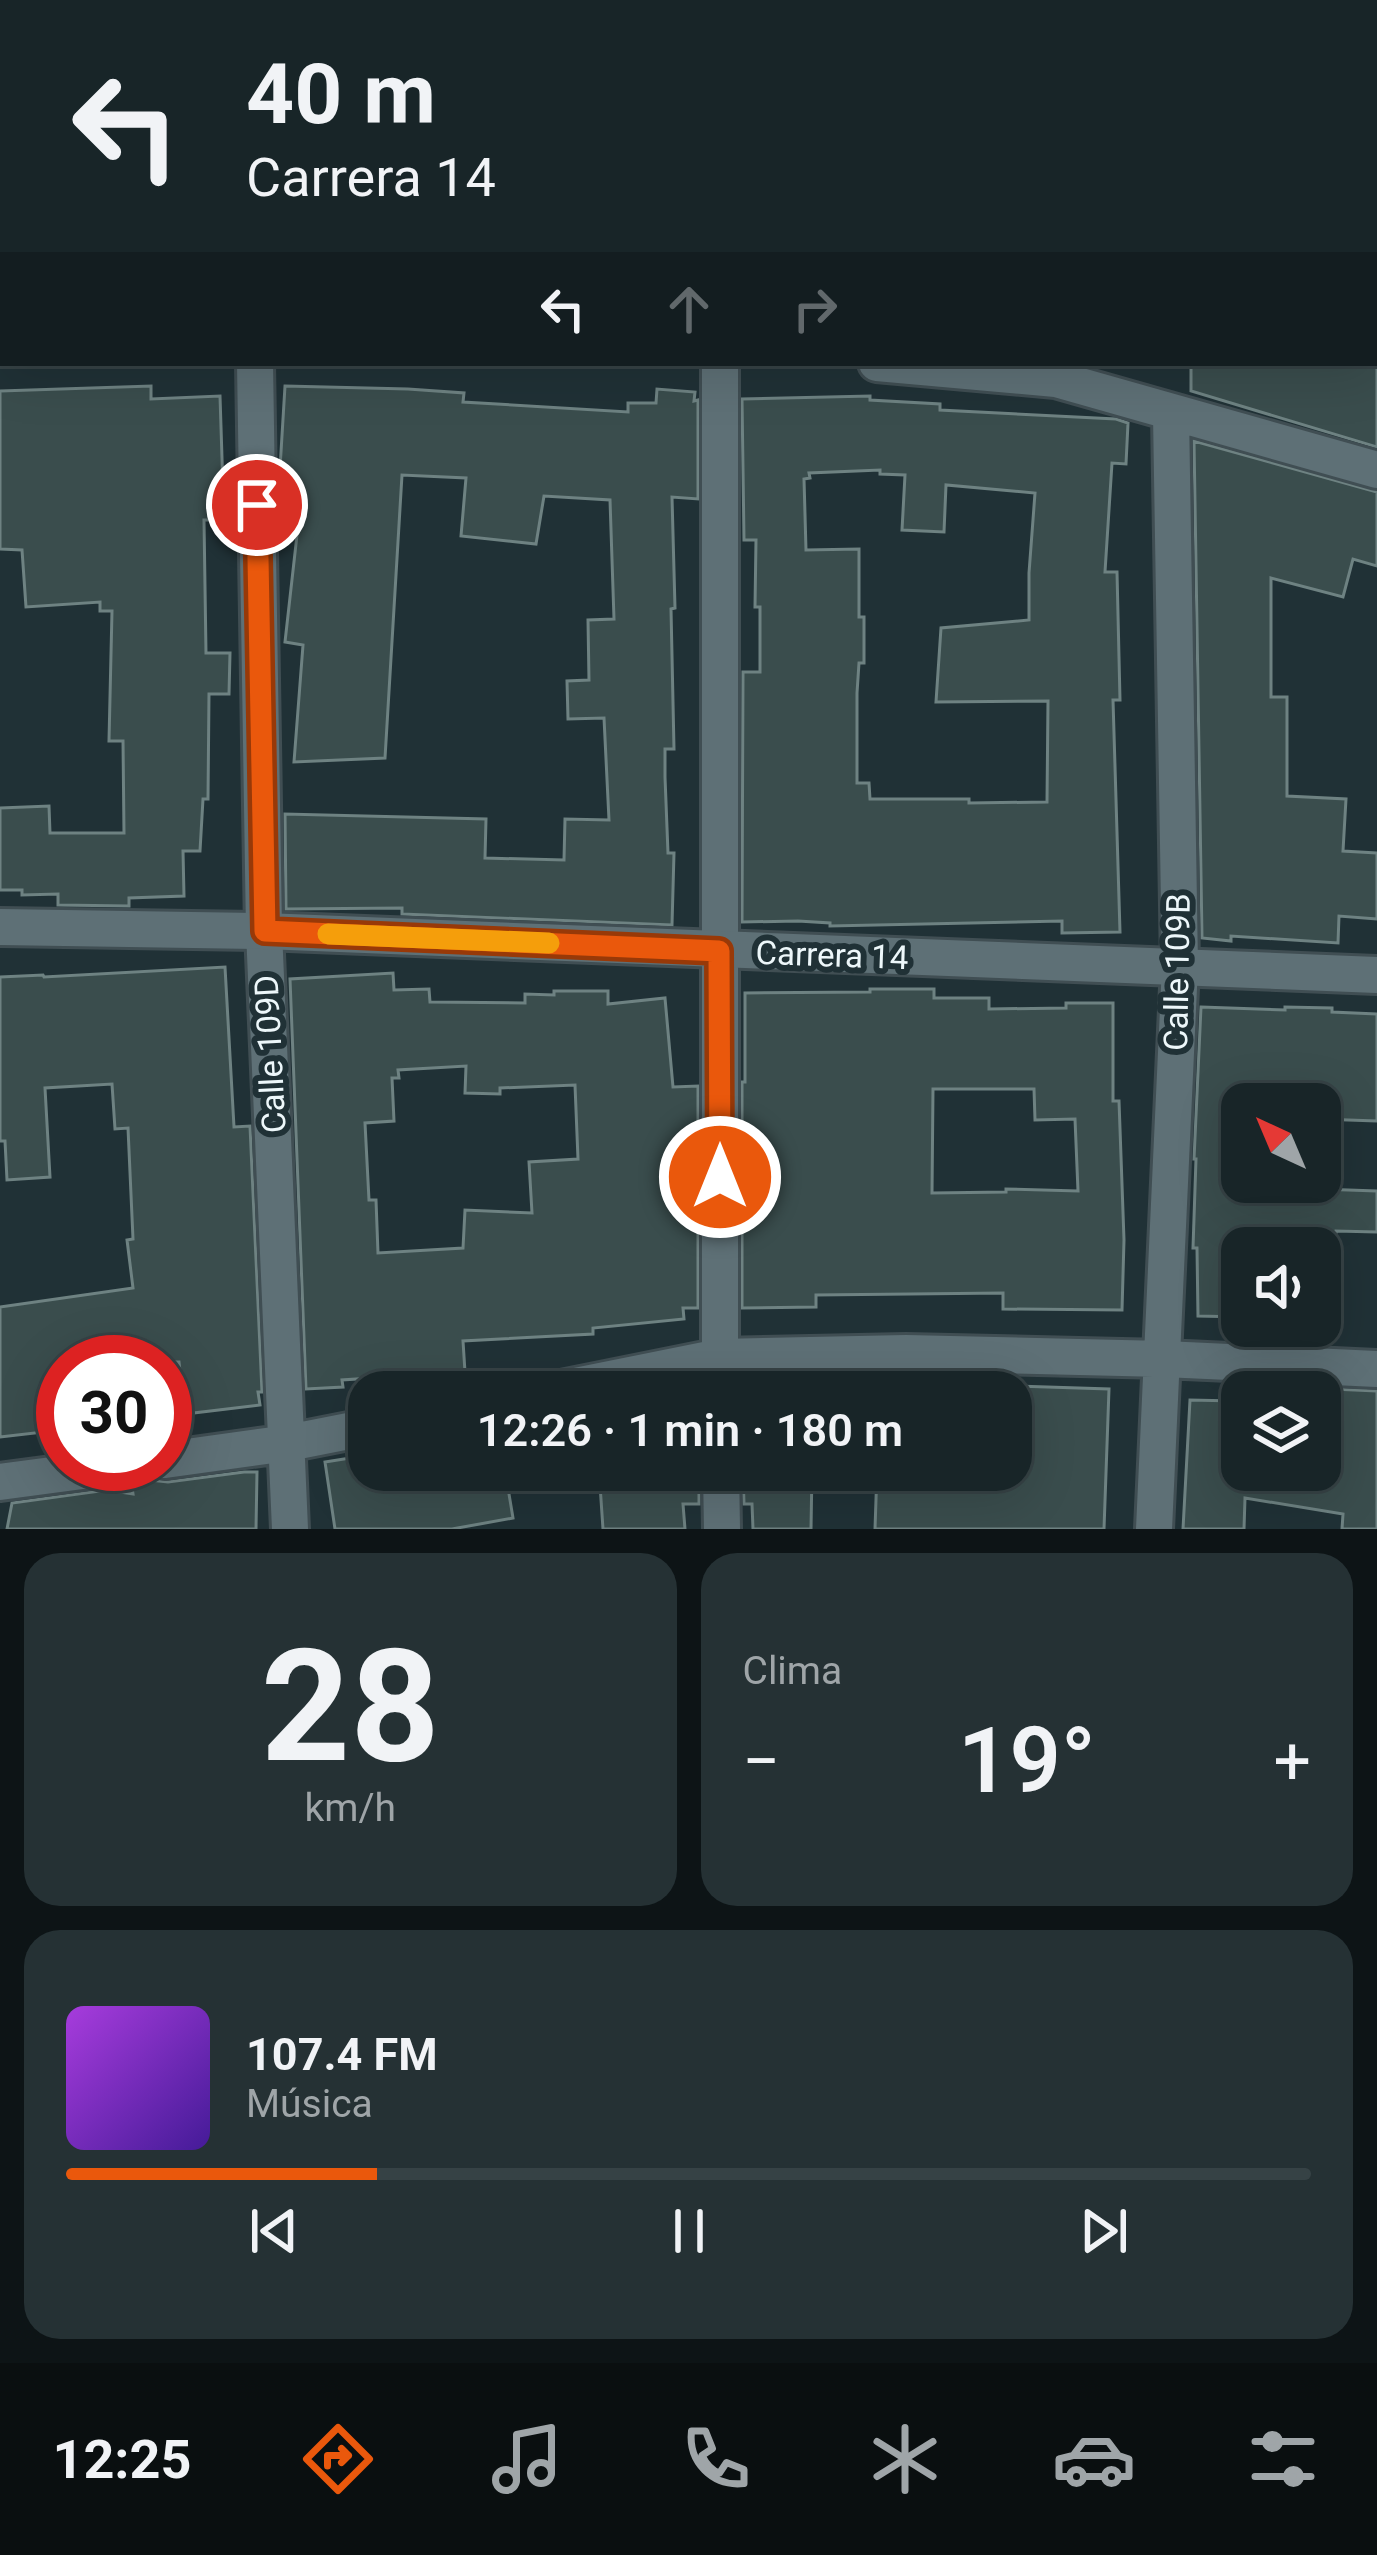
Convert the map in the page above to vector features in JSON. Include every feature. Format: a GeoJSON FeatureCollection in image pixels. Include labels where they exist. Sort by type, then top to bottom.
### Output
{"type":"FeatureCollection","features":[{"type":"Feature","properties":{"kind":"street","name":"Calle 109D"},"geometry":{"type":"LineString","coordinates":[[255,366],[265,931],[290,1529]]}},
{"type":"Feature","properties":{"kind":"street"},"geometry":{"type":"LineString","coordinates":[[720,366],[720,1371]]}},
{"type":"Feature","properties":{"kind":"street"},"geometry":{"type":"LineString","coordinates":[[911,366],[1056,379],[1377,470]]}},
{"type":"Feature","properties":{"kind":"street","name":"Calle 109B"},"geometry":{"type":"LineString","coordinates":[[1154,1529],[1180,966],[1171,414]]}},
{"type":"Feature","properties":{"kind":"street","name":"Carrera 14"},"geometry":{"type":"LineString","coordinates":[[0,927],[265,931],[1377,975]]}},
{"type":"Feature","properties":{"kind":"street"},"geometry":{"type":"LineString","coordinates":[[752,1371],[906,1352],[1377,1369]]}},
{"type":"Feature","properties":{"kind":"street"},"geometry":{"type":"LineString","coordinates":[[192,1456],[348,1431]]}},
{"type":"Feature","properties":{"kind":"street"},"geometry":{"type":"LineString","coordinates":[[0,1483],[36,1478]]}},
{"type":"Feature","properties":{"kind":"street"},"geometry":{"type":"LineString","coordinates":[[721,1491],[722,1529]]}},
{"type":"Feature","properties":{"kind":"building"},"geometry":{"type":"Polygon","coordinates":[[[1191,366],[1377,366],[1377,447],[1191,391],[1191,366]]]}},
{"type":"Feature","properties":{"kind":"building"},"geometry":{"type":"Polygon","coordinates":[[[151,386],[151,399],[220,396],[224,520],[204,520],[206,653],[230,653],[229,694],[209,694],[208,799],[203,799],[200,851],[183,851],[184,896],[129,898],[129,906],[58,905],[58,894],[0,890],[0,808],[49,806],[50,833],[124,833],[123,741],[109,741],[112,611],[100,611],[100,602],[26,607],[22,550],[0,549],[0,391],[151,386]]]}},
{"type":"Feature","properties":{"kind":"building"},"geometry":{"type":"Polygon","coordinates":[[[285,386],[464,393],[463,402],[628,412],[628,403],[656,403],[657,389],[695,392],[698,499],[672,497],[674,749],[665,749],[665,777],[668,853],[674,853],[672,925],[402,914],[402,908],[286,909],[285,814],[486,819],[485,858],[564,860],[565,819],[609,820],[604,718],[568,719],[567,681],[589,680],[588,620],[614,619],[610,500],[544,496],[536,544],[461,536],[466,478],[402,475],[385,758],[294,762],[303,645],[285,642],[297,535],[280,534],[285,386]]]}},
{"type":"Feature","properties":{"kind":"building"},"geometry":{"type":"Polygon","coordinates":[[[870,396],[870,400],[940,404],[940,410],[1128,423],[1126,464],[1112,463],[1105,572],[1117,572],[1120,700],[1113,700],[1120,932],[1062,933],[1062,921],[830,926],[742,922],[743,672],[760,672],[760,607],[755,607],[756,540],[744,540],[742,399],[870,396]],[[880,470],[809,473],[810,478],[804,479],[806,550],[859,549],[864,663],[859,663],[857,693],[857,783],[869,783],[870,799],[1047,802],[1048,701],[936,702],[941,628],[1029,620],[1035,493],[946,485],[944,532],[902,530],[905,475],[880,474],[880,470]]]}},
{"type":"Feature","properties":{"kind":"building"},"geometry":{"type":"Polygon","coordinates":[[[1194,441],[1377,492],[1377,566],[1353,559],[1343,597],[1271,578],[1271,697],[1287,697],[1287,796],[1346,799],[1343,851],[1377,853],[1377,919],[1339,916],[1338,943],[1202,938],[1194,441]]]}},
{"type":"Feature","properties":{"kind":"building"},"geometry":{"type":"Polygon","coordinates":[[[225,967],[234,1127],[250,1126],[260,1405],[192,1413],[192,1335],[36,1335],[36,1433],[0,1437],[0,1307],[133,1288],[127,1240],[133,1239],[128,1128],[115,1129],[112,1084],[45,1088],[50,1177],[7,1180],[5,1141],[0,1141],[0,977],[225,967]]]}},
{"type":"Feature","properties":{"kind":"building"},"geometry":{"type":"Polygon","coordinates":[[[393,973],[394,990],[429,989],[430,1002],[525,1003],[525,994],[554,995],[554,991],[608,991],[608,1004],[665,998],[673,1087],[698,1086],[698,1308],[683,1308],[684,1319],[593,1328],[593,1334],[463,1341],[465,1371],[348,1371],[343,1387],[306,1389],[290,979],[393,973]],[[466,1066],[398,1070],[399,1078],[392,1078],[394,1121],[365,1123],[369,1200],[376,1200],[378,1253],[463,1248],[465,1210],[532,1213],[529,1162],[578,1159],[575,1085],[500,1088],[500,1094],[465,1093],[466,1066]]]}},
{"type":"Feature","properties":{"kind":"building"},"geometry":{"type":"Polygon","coordinates":[[[934,989],[934,998],[989,998],[989,1009],[1113,1003],[1113,1101],[1119,1101],[1124,1240],[1122,1310],[1003,1309],[1003,1293],[816,1295],[816,1307],[742,1308],[745,993],[934,989]],[[933,1089],[932,1193],[1078,1191],[1075,1119],[1035,1120],[1034,1089],[933,1089]]]}},
{"type":"Feature","properties":{"kind":"building"},"geometry":{"type":"Polygon","coordinates":[[[1201,1007],[1332,1008],[1332,1012],[1377,1014],[1377,1121],[1341,1120],[1341,1083],[1221,1083],[1221,1203],[1341,1203],[1341,1190],[1377,1191],[1377,1232],[1341,1231],[1341,1227],[1221,1227],[1221,1317],[1198,1316],[1194,1159],[1201,1007]]]}},
{"type":"Feature","properties":{"kind":"building"},"geometry":{"type":"Polygon","coordinates":[[[1032,1387],[1109,1389],[1104,1529],[875,1529],[876,1491],[1032,1491],[1032,1387]]]}},
{"type":"Feature","properties":{"kind":"building"},"geometry":{"type":"Polygon","coordinates":[[[1341,1389],[1377,1391],[1377,1529],[1342,1529],[1343,1514],[1245,1498],[1244,1529],[1183,1529],[1190,1400],[1221,1401],[1221,1491],[1341,1491],[1341,1389]]]}},
{"type":"Feature","properties":{"kind":"building"},"geometry":{"type":"Polygon","coordinates":[[[348,1458],[348,1491],[508,1491],[513,1518],[452,1529],[335,1529],[325,1462],[348,1458]]]}},
{"type":"Feature","properties":{"kind":"building"},"geometry":{"type":"Polygon","coordinates":[[[257,1472],[256,1529],[7,1529],[12,1503],[100,1491],[192,1491],[192,1479],[257,1472]]]}},
{"type":"Feature","properties":{"kind":"building"},"geometry":{"type":"Polygon","coordinates":[[[600,1491],[699,1491],[699,1504],[683,1504],[685,1529],[603,1529],[600,1491]]]}},
{"type":"Feature","properties":{"kind":"building"},"geometry":{"type":"Polygon","coordinates":[[[744,1491],[812,1491],[811,1529],[753,1529],[752,1504],[744,1504],[744,1491]]]}},
{"type":"Feature","properties":{"kind":"slow traffic"},"geometry":{"type":"LineString","coordinates":[[328,934],[549,943]]}},
{"type":"Feature","properties":{"kind":"route"},"geometry":{"type":"LineString","coordinates":[[257,505],[265,931],[719,951],[720,1177]]}}]}
